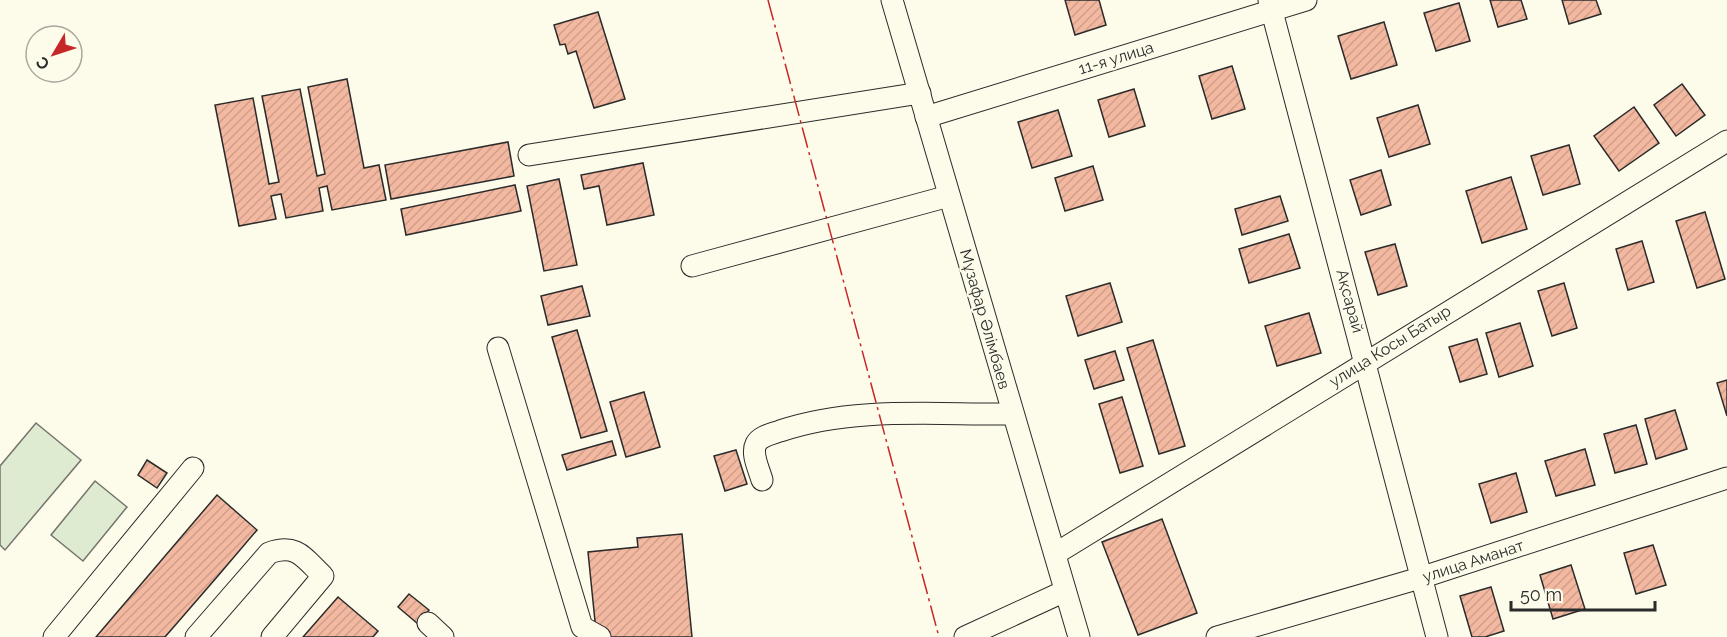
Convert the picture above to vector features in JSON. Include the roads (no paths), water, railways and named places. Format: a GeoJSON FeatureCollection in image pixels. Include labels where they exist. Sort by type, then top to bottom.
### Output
{"type":"FeatureCollection","features":[{"type":"Feature","properties":{"kind":"street","name":"Мұзафар Әлімбаев"},"geometry":{"type":"LineString","coordinates":[[892,0],[1079,637]]}},
{"type":"Feature","properties":{"kind":"street","name":"11-я улица"},"geometry":{"type":"LineString","coordinates":[[926,117],[1271,5],[1306,0]]}},
{"type":"Feature","properties":{"kind":"street","name":"Ақсарай"},"geometry":{"type":"LineString","coordinates":[[1271,5],[1437,637]]}},
{"type":"Feature","properties":{"kind":"street"},"geometry":{"type":"LineString","coordinates":[[529,155],[920,93]]}},
{"type":"Feature","properties":{"kind":"street","name":"улица Косы Батыр"},"geometry":{"type":"LineString","coordinates":[[1055,554],[1727,141]]}},
{"type":"Feature","properties":{"kind":"street"},"geometry":{"type":"LineString","coordinates":[[692,266],[949,196]]}},
{"type":"Feature","properties":{"kind":"street"},"geometry":{"type":"LineString","coordinates":[[498,348],[582,627],[600,637]]}},
{"type":"Feature","properties":{"kind":"street"},"geometry":{"type":"LineString","coordinates":[[762,480],[753,452],[757,442],[765,436],[810,421],[842,415],[1013,414]]}},
{"type":"Feature","properties":{"kind":"street"},"geometry":{"type":"LineString","coordinates":[[54,637],[193,468]]}},
{"type":"Feature","properties":{"kind":"street","name":"улица Аманат"},"geometry":{"type":"LineString","coordinates":[[1217,637],[1420,578],[1727,478]]}},
{"type":"Feature","properties":{"kind":"street"},"geometry":{"type":"LineString","coordinates":[[196,637],[269,554],[283,548],[296,550],[323,576],[272,637]]}},
{"type":"Feature","properties":{"kind":"street"},"geometry":{"type":"LineString","coordinates":[[965,637],[1065,591]]}}]}
